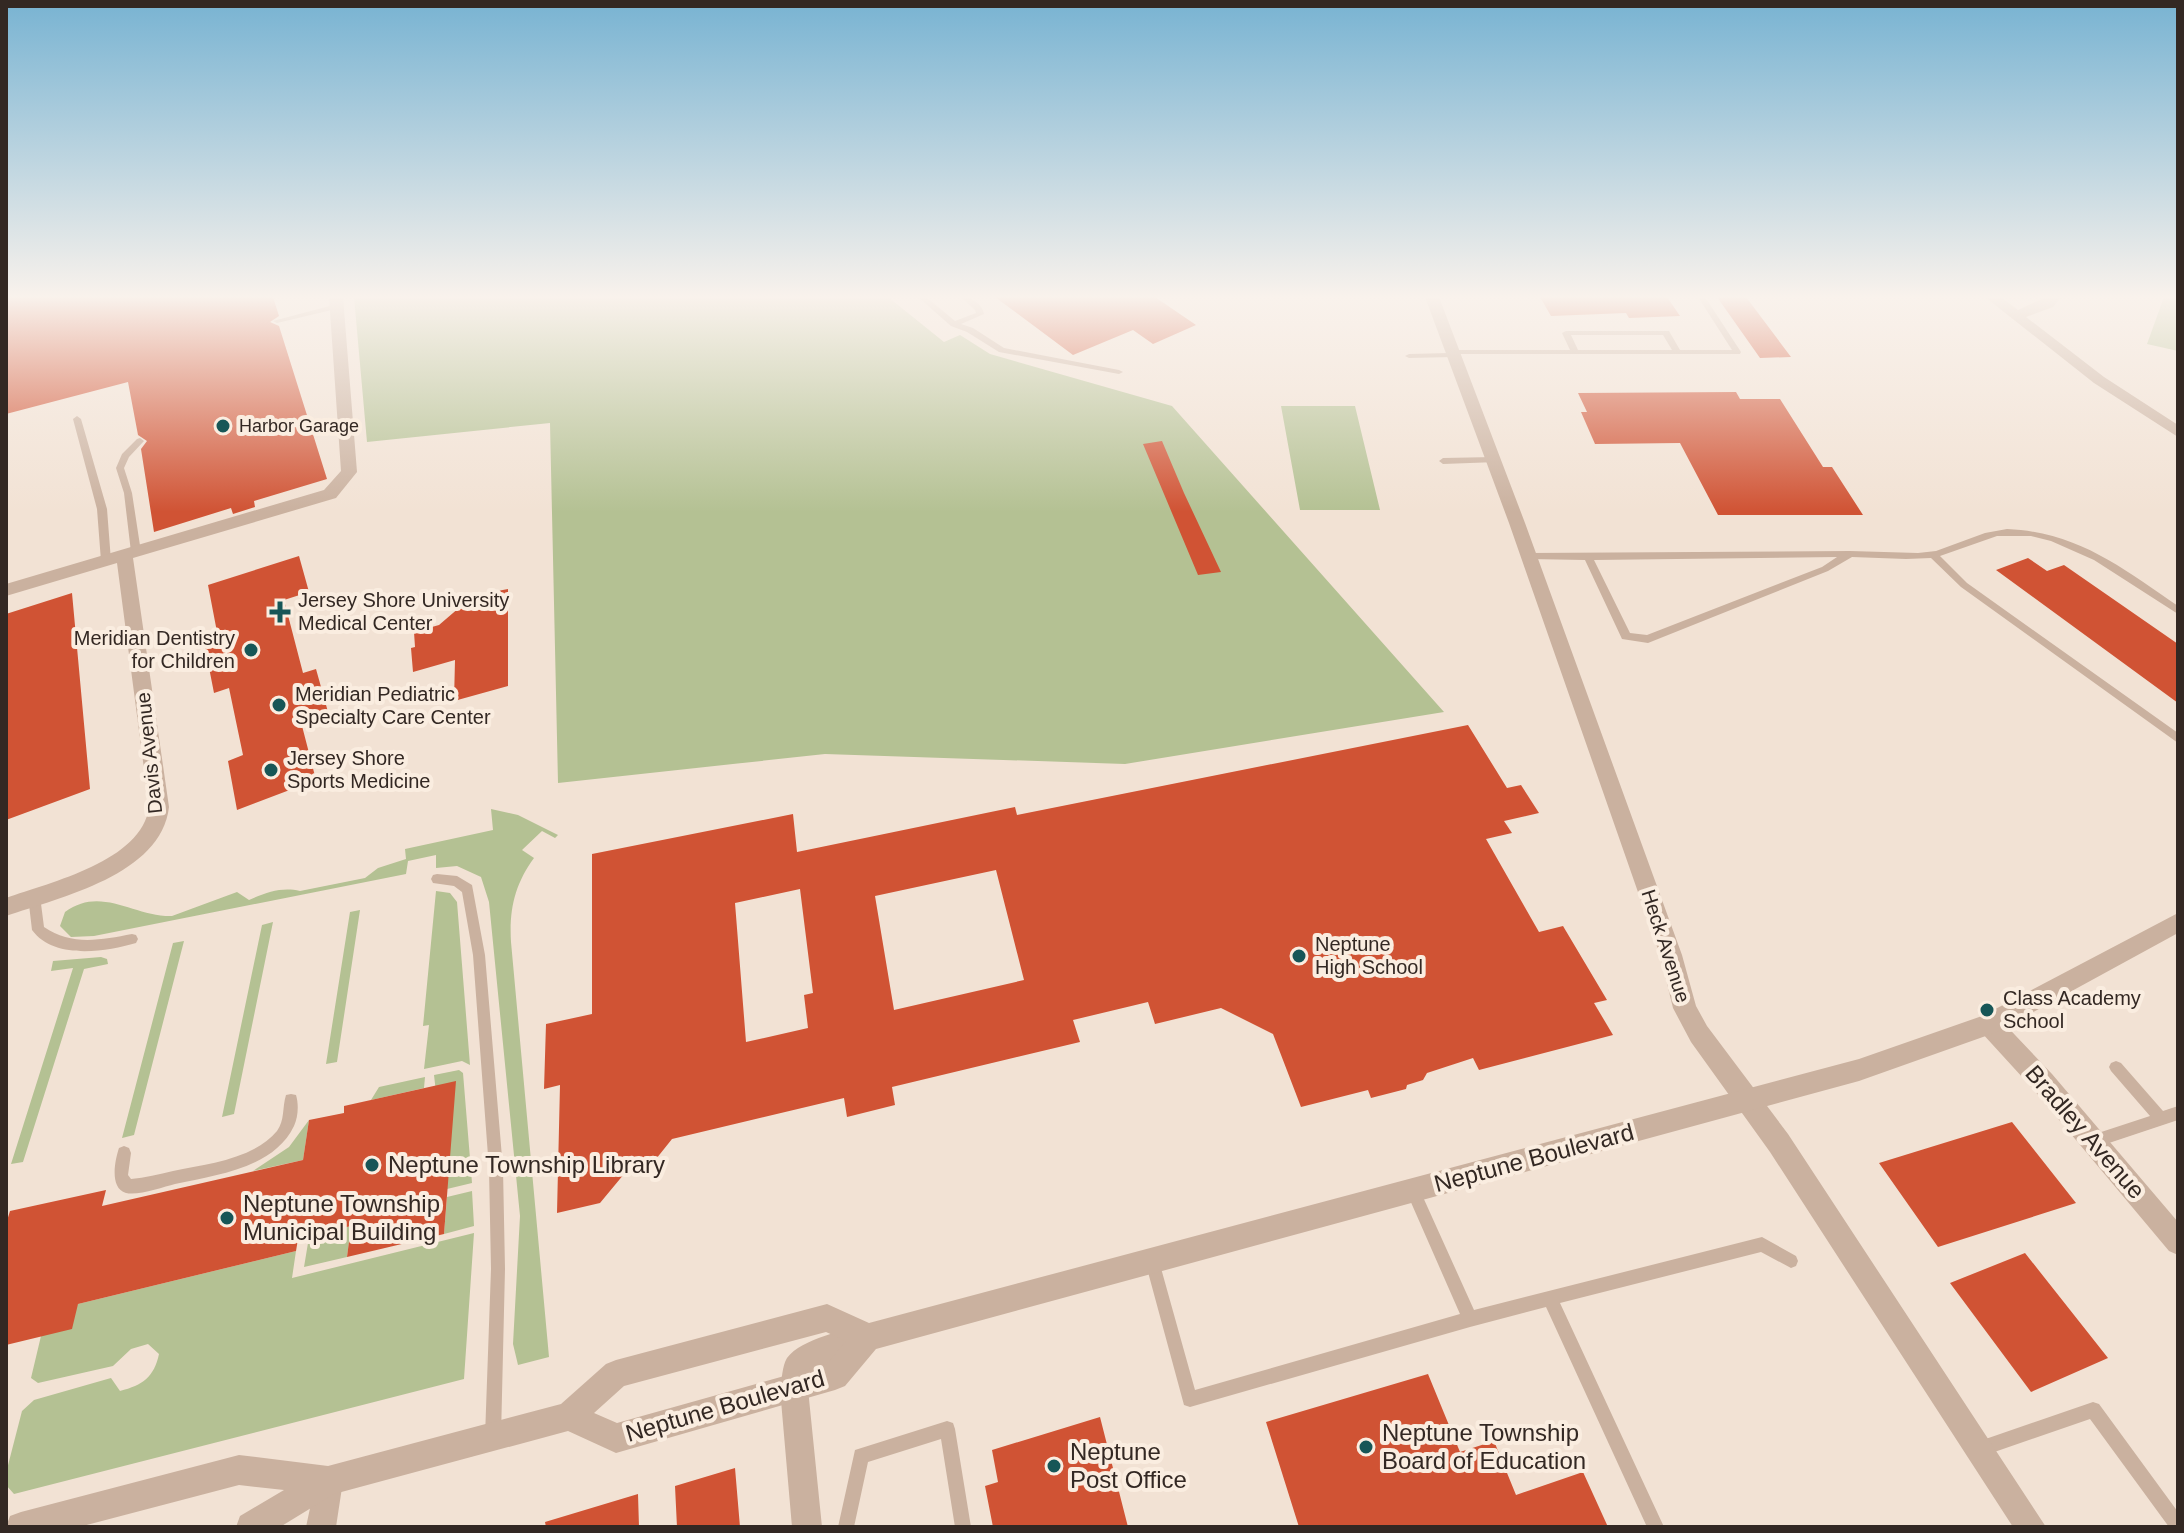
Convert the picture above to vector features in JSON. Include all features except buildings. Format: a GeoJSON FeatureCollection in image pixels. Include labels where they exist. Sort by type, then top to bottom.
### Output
{"type":"FeatureCollection","features":[{"type":"Feature","properties":{"kind":"street"},"geometry":{"type":"LineString","coordinates":[[6,590],[330,494],[343,483],[349,466],[342,369]]}},
{"type":"Feature","properties":{"kind":"street","name":"Heck Avenue"},"geometry":{"type":"LineString","coordinates":[[1458,369],[1529,556],[1671,955],[1685,1008],[1715,1060],[1779,1143],[2031,1527]]}},
{"type":"Feature","properties":{"kind":"street"},"geometry":{"type":"LineString","coordinates":[[2084,369],[2178,432]]}},
{"type":"Feature","properties":{"kind":"street","name":"Davis Avenue"},"geometry":{"type":"LineString","coordinates":[[6,907],[124,859],[149,838],[157,825],[159,807],[122,556]]}},
{"type":"Feature","properties":{"kind":"street","name":"Neptune Boulevard"},"geometry":{"type":"LineString","coordinates":[[569,1416],[616,1438],[794,1389],[798,1367],[816,1355],[868,1337],[1859,1070],[1989,1024],[2178,922]]}},
{"type":"Feature","properties":{"kind":"street","name":"Bradley Avenue"},"geometry":{"type":"LineString","coordinates":[[1989,1024],[2178,1242]]}},
{"type":"Feature","properties":{"kind":"street"},"geometry":{"type":"LineString","coordinates":[[251,1527],[328,1481],[569,1416],[616,1374],[827,1318],[868,1337]]}},
{"type":"Feature","properties":{"kind":"street"},"geometry":{"type":"LineString","coordinates":[[794,1389],[807,1527]]}},
{"type":"Feature","properties":{"kind":"street"},"geometry":{"type":"LineString","coordinates":[[21,1527],[239,1470],[328,1481]]}},
{"type":"Feature","properties":{"kind":"street"},"geometry":{"type":"LineString","coordinates":[[321,1527],[328,1481]]}},
{"type":"Feature","properties":{"kind":"lane"},"geometry":{"type":"LineString","coordinates":[[1101,369],[1119,372]]}},
{"type":"Feature","properties":{"kind":"lane"},"geometry":{"type":"LineString","coordinates":[[77,419],[102,509],[122,556]]}},
{"type":"Feature","properties":{"kind":"lane"},"geometry":{"type":"LineString","coordinates":[[122,556],[128,493],[120,468],[125,456],[140,441]]}},
{"type":"Feature","properties":{"kind":"lane"},"geometry":{"type":"LineString","coordinates":[[1443,461],[1494,460]]}},
{"type":"Feature","properties":{"kind":"lane"},"geometry":{"type":"LineString","coordinates":[[1529,556],[1934,555],[1983,536],[2008,532],[2035,534],[2094,556],[2178,611]]}},
{"type":"Feature","properties":{"kind":"lane"},"geometry":{"type":"LineString","coordinates":[[1588,557],[1626,636],[1648,639],[1825,569],[1850,554]]}},
{"type":"Feature","properties":{"kind":"lane"},"geometry":{"type":"LineString","coordinates":[[1934,555],[1964,585],[2178,739]]}},
{"type":"Feature","properties":{"kind":"lane"},"geometry":{"type":"LineString","coordinates":[[437,879],[457,881],[468,889],[479,955],[496,1169],[498,1269],[493,1438]]}},
{"type":"Feature","properties":{"kind":"lane"},"geometry":{"type":"LineString","coordinates":[[34,896],[38,930],[51,940],[81,946],[132,939]]}},
{"type":"Feature","properties":{"kind":"lane"},"geometry":{"type":"LineString","coordinates":[[2116,1067],[2161,1119]]}},
{"type":"Feature","properties":{"kind":"lane"},"geometry":{"type":"LineString","coordinates":[[124,1153],[121,1177],[127,1186],[235,1163],[260,1152],[280,1137],[292,1117],[291,1100]]}},
{"type":"Feature","properties":{"kind":"lane"},"geometry":{"type":"LineString","coordinates":[[2093,1141],[2178,1113]]}},
{"type":"Feature","properties":{"kind":"lane"},"geometry":{"type":"LineString","coordinates":[[1413,1191],[1470,1319]]}},
{"type":"Feature","properties":{"kind":"lane"},"geometry":{"type":"LineString","coordinates":[[1152,1261],[1190,1399],[1470,1319],[1762,1244],[1791,1261]]}},
{"type":"Feature","properties":{"kind":"lane"},"geometry":{"type":"LineString","coordinates":[[1550,1298],[1656,1527]]}},
{"type":"Feature","properties":{"kind":"lane"},"geometry":{"type":"LineString","coordinates":[[1980,1449],[2093,1410],[2178,1526]]}},
{"type":"Feature","properties":{"kind":"lane"},"geometry":{"type":"LineString","coordinates":[[846,1527],[861,1456],[947,1429],[963,1527]]}},
{"type":"Feature","properties":{"kind":"green space"},"geometry":{"type":"Polygon","coordinates":[[[360,369],[1041,369],[1172,406],[1444,712],[1125,764],[825,754],[558,783],[550,423],[367,442],[360,369]]]}},
{"type":"Feature","properties":{"kind":"green space"},"geometry":{"type":"Polygon","coordinates":[[[1281,406],[1355,406],[1380,510],[1300,510],[1281,406]]]}},
{"type":"Feature","properties":{"kind":"green space"},"geometry":{"type":"Polygon","coordinates":[[[491,809],[518,815],[558,835],[555,838],[542,831],[522,850],[534,858],[518,887],[511,919],[549,1357],[518,1365],[513,1344],[520,1216],[489,902],[481,877],[457,866],[436,868],[436,855],[408,861],[406,874],[94,936],[71,937],[60,926],[65,912],[78,904],[92,901],[172,916],[237,892],[249,900],[274,891],[300,891],[365,878],[378,868],[406,859],[405,849],[493,830],[491,809]]]}},
{"type":"Feature","properties":{"kind":"green space"},"geometry":{"type":"Polygon","coordinates":[[[436,891],[450,893],[457,902],[470,1065],[462,1061],[424,1069],[429,1025],[423,1026],[436,891]]]}},
{"type":"Feature","properties":{"kind":"green space"},"geometry":{"type":"Polygon","coordinates":[[[360,910],[337,1062],[326,1064],[350,912],[360,910]]]}},
{"type":"Feature","properties":{"kind":"green space"},"geometry":{"type":"Polygon","coordinates":[[[273,922],[234,1114],[222,1117],[262,925],[273,922]]]}},
{"type":"Feature","properties":{"kind":"green space"},"geometry":{"type":"Polygon","coordinates":[[[184,941],[134,1135],[122,1138],[173,943],[184,941]]]}},
{"type":"Feature","properties":{"kind":"green space"},"geometry":{"type":"Polygon","coordinates":[[[107,959],[108,964],[84,969],[23,1162],[11,1164],[73,968],[51,971],[53,961],[107,959]]]}},
{"type":"Feature","properties":{"kind":"green space"},"geometry":{"type":"Polygon","coordinates":[[[459,1070],[463,1073],[472,1183],[447,1189],[434,1075],[459,1070]]]}},
{"type":"Feature","properties":{"kind":"green space"},"geometry":{"type":"Polygon","coordinates":[[[425,1077],[424,1088],[371,1100],[379,1087],[425,1077]]]}},
{"type":"Feature","properties":{"kind":"green space"},"geometry":{"type":"Polygon","coordinates":[[[309,1120],[303,1160],[253,1171],[289,1147],[309,1120]]]}},
{"type":"Feature","properties":{"kind":"green space"},"geometry":{"type":"Polygon","coordinates":[[[472,1191],[474,1226],[444,1234],[447,1197],[472,1191]]]}},
{"type":"Feature","properties":{"kind":"green space"},"geometry":{"type":"Polygon","coordinates":[[[351,1226],[347,1257],[304,1267],[309,1237],[351,1226]]]}},
{"type":"Feature","properties":{"kind":"green space"},"geometry":{"type":"Polygon","coordinates":[[[474,1233],[464,1379],[14,1494],[6,1485],[6,1473],[22,1411],[34,1400],[111,1378],[120,1391],[128,1389],[146,1379],[157,1362],[159,1354],[148,1344],[131,1349],[113,1366],[38,1383],[31,1378],[41,1336],[78,1304],[296,1251],[292,1278],[474,1233]]]}},
{"type":"Feature","properties":{"kind":"place","name":"Harbor Garage"},"geometry":{"type":"Point","coordinates":[223,426]}},
{"type":"Feature","properties":{"kind":"place","name":"Jersey Shore University Medical Center"},"geometry":{"type":"Point","coordinates":[280,612]}},
{"type":"Feature","properties":{"kind":"place","name":"Meridian Dentistry for Children"},"geometry":{"type":"Point","coordinates":[251,650]}},
{"type":"Feature","properties":{"kind":"place","name":"Meridian Pediatric Specialty Care Center"},"geometry":{"type":"Point","coordinates":[279,705]}},
{"type":"Feature","properties":{"kind":"place","name":"Jersey Shore Sports Medicine"},"geometry":{"type":"Point","coordinates":[271,770]}},
{"type":"Feature","properties":{"kind":"place","name":"Neptune High School"},"geometry":{"type":"Point","coordinates":[1299,956]}},
{"type":"Feature","properties":{"kind":"place","name":"Class Academy School"},"geometry":{"type":"Point","coordinates":[1987,1010]}},
{"type":"Feature","properties":{"kind":"place","name":"Neptune Township Library"},"geometry":{"type":"Point","coordinates":[372,1165]}},
{"type":"Feature","properties":{"kind":"place","name":"Neptune Township Municipal Building"},"geometry":{"type":"Point","coordinates":[227,1218]}},
{"type":"Feature","properties":{"kind":"place","name":"Neptune Township Board of Education"},"geometry":{"type":"Point","coordinates":[1366,1447]}},
{"type":"Feature","properties":{"kind":"place","name":"Neptune Post Office"},"geometry":{"type":"Point","coordinates":[1054,1466]}}]}
